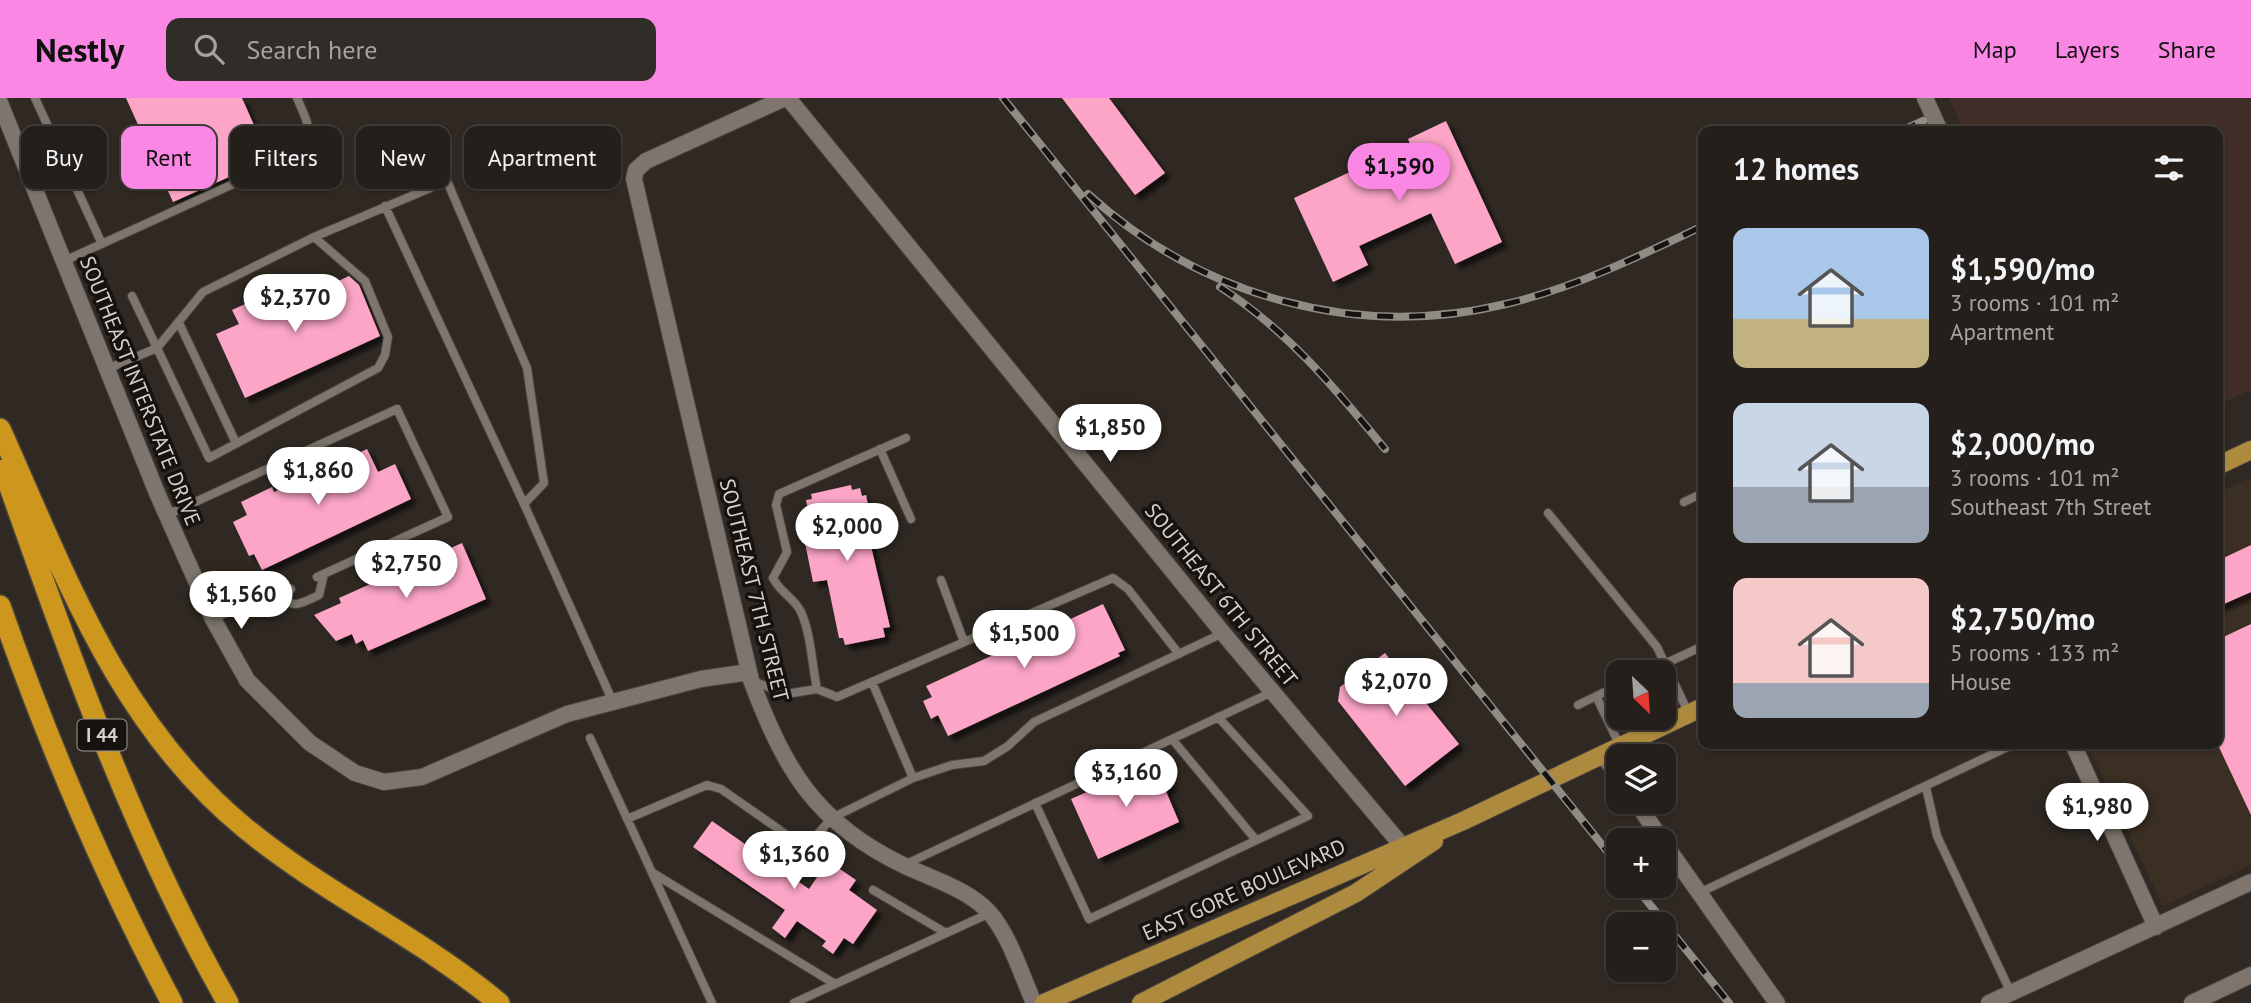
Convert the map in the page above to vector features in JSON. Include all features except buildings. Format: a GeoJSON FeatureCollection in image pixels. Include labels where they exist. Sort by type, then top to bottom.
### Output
{"type":"FeatureCollection","features":[{"type":"Feature","properties":{"kind":"highway"},"geometry":{"type":"LineString","coordinates":[[0,429],[99,649],[144,720],[174,757],[206,793],[244,828],[291,863],[442,960],[499,1003]]}},
{"type":"Feature","properties":{"kind":"highway","name":"I 44"},"geometry":{"type":"LineString","coordinates":[[0,457],[90,709],[135,815],[228,1003]]}},
{"type":"Feature","properties":{"kind":"highway","name":"I 44"},"geometry":{"type":"LineString","coordinates":[[0,606],[44,727],[89,835],[131,925],[172,1003]]}},
{"type":"Feature","properties":{"kind":"main road"},"geometry":{"type":"LineString","coordinates":[[2223,463],[2251,450]]}},
{"type":"Feature","properties":{"kind":"main road","name":"EAST GORE BOULEVARD"},"geometry":{"type":"LineString","coordinates":[[1624,744],[1696,711]]}},
{"type":"Feature","properties":{"kind":"main road","name":"EAST GORE BOULEVARD"},"geometry":{"type":"LineString","coordinates":[[1044,1003],[1406,851],[1606,753]]}},
{"type":"Feature","properties":{"kind":"main road","name":"EAST GORE BOULEVARD"},"geometry":{"type":"LineString","coordinates":[[1141,1003],[1356,892],[1406,851]]}},
{"type":"Feature","properties":{"kind":"street","name":"SOUTHEAST 7TH STREET"},"geometry":{"type":"LineString","coordinates":[[786,98],[646,161],[636,170],[634,180],[750,676],[774,741],[813,801],[856,840],[972,899],[989,913],[1034,1003]]}},
{"type":"Feature","properties":{"kind":"street","name":"SOUTHEAST 6TH STREET"},"geometry":{"type":"LineString","coordinates":[[786,98],[1223,633],[1406,851]]}},
{"type":"Feature","properties":{"kind":"street"},"geometry":{"type":"LineString","coordinates":[[1924,98],[1938,126]]}},
{"type":"Feature","properties":{"kind":"street","name":"SOUTHEAST INTERSTATE DRIVE"},"geometry":{"type":"LineString","coordinates":[[0,102],[167,515],[213,619],[247,680],[310,744],[355,773],[384,782],[422,777],[567,714],[701,679],[750,676]]}},
{"type":"Feature","properties":{"kind":"street"},"geometry":{"type":"LineString","coordinates":[[2075,749],[2155,927]]}},
{"type":"Feature","properties":{"kind":"street"},"geometry":{"type":"LineString","coordinates":[[1603,755],[1606,759]]}},
{"type":"Feature","properties":{"kind":"street"},"geometry":{"type":"LineString","coordinates":[[1676,859],[1777,1003]]}},
{"type":"Feature","properties":{"kind":"street"},"geometry":{"type":"LineString","coordinates":[[1989,1003],[2251,882]]}},
{"type":"Feature","properties":{"kind":"street"},"geometry":{"type":"LineString","coordinates":[[2192,1003],[2251,975]]}},
{"type":"Feature","properties":{"kind":"lane"},"geometry":{"type":"LineString","coordinates":[[0,102],[6,98]]}},
{"type":"Feature","properties":{"kind":"lane"},"geometry":{"type":"LineString","coordinates":[[35,98],[102,244]]}},
{"type":"Feature","properties":{"kind":"lane"},"geometry":{"type":"LineString","coordinates":[[64,261],[297,155],[308,144],[311,129],[297,98]]}},
{"type":"Feature","properties":{"kind":"lane"},"geometry":{"type":"LineString","coordinates":[[107,369],[157,348],[203,292],[314,237],[447,181],[527,368],[544,483],[524,504]]}},
{"type":"Feature","properties":{"kind":"lane"},"geometry":{"type":"LineString","coordinates":[[386,206],[613,702]]}},
{"type":"Feature","properties":{"kind":"lane"},"geometry":{"type":"LineString","coordinates":[[132,296],[209,458],[379,368],[385,355],[388,337],[365,281],[314,237]]}},
{"type":"Feature","properties":{"kind":"lane"},"geometry":{"type":"LineString","coordinates":[[179,323],[236,443]]}},
{"type":"Feature","properties":{"kind":"lane"},"geometry":{"type":"LineString","coordinates":[[167,515],[397,409],[448,517],[321,575],[319,595],[296,606],[286,603],[279,594]]}},
{"type":"Feature","properties":{"kind":"lane"},"geometry":{"type":"LineString","coordinates":[[817,689],[802,614],[795,601],[780,592],[773,578],[787,552],[776,505],[779,494],[906,438]]}},
{"type":"Feature","properties":{"kind":"lane"},"geometry":{"type":"LineString","coordinates":[[880,449],[912,519]]}},
{"type":"Feature","properties":{"kind":"lane"},"geometry":{"type":"LineString","coordinates":[[1684,502],[1698,496]]}},
{"type":"Feature","properties":{"kind":"lane"},"geometry":{"type":"LineString","coordinates":[[1548,513],[1657,647],[1664,660]]}},
{"type":"Feature","properties":{"kind":"lane"},"geometry":{"type":"LineString","coordinates":[[750,676],[786,694],[817,689],[837,697],[1113,578],[1128,589],[1178,654]]}},
{"type":"Feature","properties":{"kind":"lane"},"geometry":{"type":"LineString","coordinates":[[942,580],[964,642]]}},
{"type":"Feature","properties":{"kind":"lane"},"geometry":{"type":"LineString","coordinates":[[213,619],[268,593],[279,594],[291,589]]}},
{"type":"Feature","properties":{"kind":"lane"},"geometry":{"type":"LineString","coordinates":[[627,819],[707,785],[721,789],[797,842],[813,839],[832,818],[914,778],[952,765],[984,761],[1008,746],[1034,722],[1223,633]]}},
{"type":"Feature","properties":{"kind":"lane"},"geometry":{"type":"LineString","coordinates":[[1672,660],[1698,648]]}},
{"type":"Feature","properties":{"kind":"lane"},"geometry":{"type":"LineString","coordinates":[[1676,680],[1696,711]]}},
{"type":"Feature","properties":{"kind":"lane"},"geometry":{"type":"LineString","coordinates":[[872,682],[914,778]]}},
{"type":"Feature","properties":{"kind":"lane"},"geometry":{"type":"LineString","coordinates":[[1578,705],[1606,691]]}},
{"type":"Feature","properties":{"kind":"lane"},"geometry":{"type":"LineString","coordinates":[[904,865],[1272,692]]}},
{"type":"Feature","properties":{"kind":"lane"},"geometry":{"type":"LineString","coordinates":[[1596,696],[1619,744]]}},
{"type":"Feature","properties":{"kind":"lane"},"geometry":{"type":"LineString","coordinates":[[1035,803],[1089,919],[1308,816],[1218,717]]}},
{"type":"Feature","properties":{"kind":"lane"},"geometry":{"type":"LineString","coordinates":[[590,738],[712,1003]]}},
{"type":"Feature","properties":{"kind":"lane"},"geometry":{"type":"LineString","coordinates":[[1172,739],[1256,840]]}},
{"type":"Feature","properties":{"kind":"lane"},"geometry":{"type":"LineString","coordinates":[[1699,892],[2004,749]]}},
{"type":"Feature","properties":{"kind":"lane"},"geometry":{"type":"LineString","coordinates":[[1926,787],[1937,836],[2011,993]]}},
{"type":"Feature","properties":{"kind":"lane"},"geometry":{"type":"LineString","coordinates":[[651,872],[835,984]]}},
{"type":"Feature","properties":{"kind":"lane"},"geometry":{"type":"LineString","coordinates":[[873,890],[946,933]]}},
{"type":"Feature","properties":{"kind":"lane"},"geometry":{"type":"LineString","coordinates":[[794,1003],[989,913]]}},
{"type":"Feature","properties":{"kind":"shaded area"},"geometry":{"type":"Polygon","coordinates":[[[1949,98],[2251,98],[2251,390],[2223,402],[2223,126],[1962,126],[1949,98]]]}},
{"type":"Feature","properties":{"kind":"shaded area"},"geometry":{"type":"Polygon","coordinates":[[[2251,478],[2251,865],[2163,906],[2089,749],[2223,749],[2223,490],[2251,478]]]}},
{"type":"Feature","properties":{"kind":"railway"},"geometry":{"type":"LineString","coordinates":[[1003,98],[1606,850]]}},
{"type":"Feature","properties":{"kind":"railway"},"geometry":{"type":"LineString","coordinates":[[1912,126],[1923,121]]}},
{"type":"Feature","properties":{"kind":"railway"},"geometry":{"type":"LineString","coordinates":[[1088,194],[1133,230],[1180,260],[1231,284],[1284,301],[1338,312],[1393,316],[1450,314],[1531,297],[1606,270],[1698,228]]}},
{"type":"Feature","properties":{"kind":"railway"},"geometry":{"type":"LineString","coordinates":[[1220,287],[1267,322],[1309,361],[1385,449]]}},
{"type":"Feature","properties":{"kind":"railway"},"geometry":{"type":"LineString","coordinates":[[1645,898],[1729,1003]]}}]}
